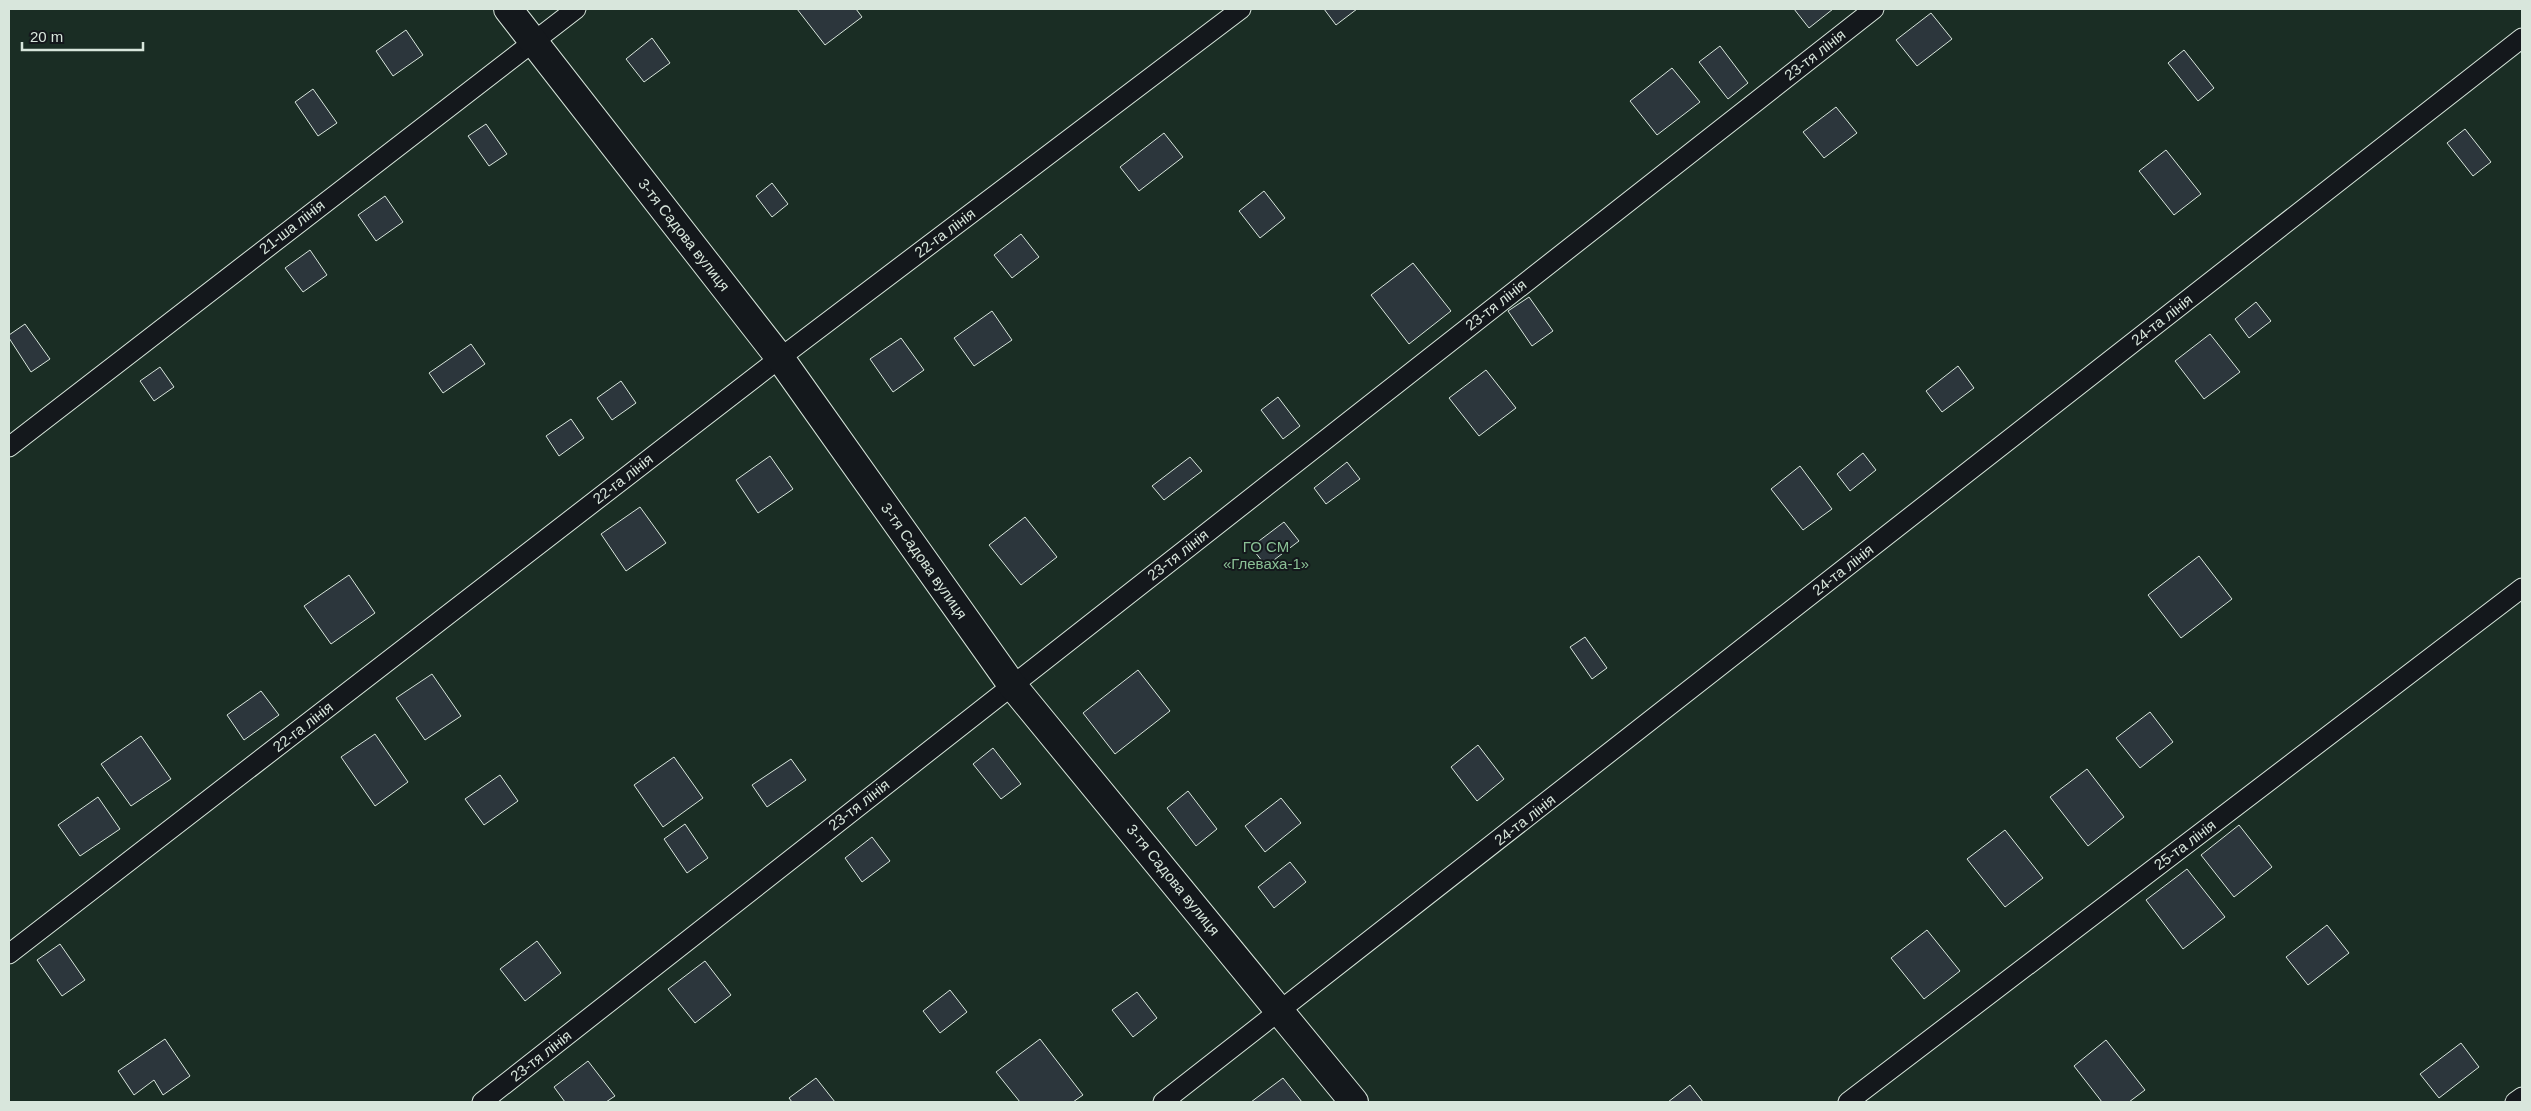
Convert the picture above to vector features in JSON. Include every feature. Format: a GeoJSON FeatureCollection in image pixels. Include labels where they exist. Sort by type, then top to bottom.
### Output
{"type":"FeatureCollection","features":[{"type":"Feature","properties":{"kind":"street","name":"3-тя Садова вулиця"},"geometry":{"type":"LineString","coordinates":[[508,9],[780,358],[1012,685],[1354,1102]]}},
{"type":"Feature","properties":{"kind":"lane","name":"21-ша лінія"},"geometry":{"type":"LineString","coordinates":[[9,447],[576,9]]}},
{"type":"Feature","properties":{"kind":"lane","name":"22-га лінія"},"geometry":{"type":"LineString","coordinates":[[9,954],[780,358],[1241,9]]}},
{"type":"Feature","properties":{"kind":"lane","name":"23-тя лінія"},"geometry":{"type":"LineString","coordinates":[[482,1102],[1874,9]]}},
{"type":"Feature","properties":{"kind":"lane","name":"24-та лінія"},"geometry":{"type":"LineString","coordinates":[[1163,1102],[1281,1012],[2522,38]]}},
{"type":"Feature","properties":{"kind":"lane","name":"25-та лінія"},"geometry":{"type":"LineString","coordinates":[[1848,1102],[2522,588]]}},
{"type":"Feature","properties":{"kind":"lane"},"geometry":{"type":"LineString","coordinates":[[2515,1102],[2522,1097]]}},
{"type":"Feature","properties":{"kind":"green space","name":"ГО СМ «Глеваха-1»"},"geometry":{"type":"Polygon","coordinates":[[[9,9],[2522,9],[2522,1102],[9,1102],[9,9]]]}},
{"type":"Feature","properties":{"kind":"building"},"geometry":{"type":"Polygon","coordinates":[[[797,9],[856,9],[862,17],[825,45],[797,9]]]}},
{"type":"Feature","properties":{"kind":"building"},"geometry":{"type":"Polygon","coordinates":[[[1324,9],[1357,9],[1336,25],[1324,9]]]}},
{"type":"Feature","properties":{"kind":"building"},"geometry":{"type":"Polygon","coordinates":[[[1794,9],[1833,9],[1809,28],[1794,9]]]}},
{"type":"Feature","properties":{"kind":"building"},"geometry":{"type":"Polygon","coordinates":[[[1931,13],[1952,39],[1917,66],[1896,40],[1931,13]]]}},
{"type":"Feature","properties":{"kind":"building"},"geometry":{"type":"Polygon","coordinates":[[[406,30],[423,55],[393,76],[376,51],[406,30]]]}},
{"type":"Feature","properties":{"kind":"building"},"geometry":{"type":"Polygon","coordinates":[[[652,38],[670,63],[644,82],[626,59],[652,38]]]}},
{"type":"Feature","properties":{"kind":"building"},"geometry":{"type":"Polygon","coordinates":[[[1720,46],[1748,83],[1728,99],[1699,62],[1720,46]]]}},
{"type":"Feature","properties":{"kind":"building"},"geometry":{"type":"Polygon","coordinates":[[[2184,50],[2214,88],[2198,101],[2168,63],[2184,50]]]}},
{"type":"Feature","properties":{"kind":"building"},"geometry":{"type":"Polygon","coordinates":[[[1672,68],[1700,102],[1657,135],[1630,101],[1672,68]]]}},
{"type":"Feature","properties":{"kind":"building"},"geometry":{"type":"Polygon","coordinates":[[[313,89],[337,123],[318,136],[295,102],[313,89]]]}},
{"type":"Feature","properties":{"kind":"building"},"geometry":{"type":"Polygon","coordinates":[[[1836,107],[1857,133],[1824,158],[1803,132],[1836,107]]]}},
{"type":"Feature","properties":{"kind":"building"},"geometry":{"type":"Polygon","coordinates":[[[486,124],[507,154],[489,166],[468,136],[486,124]]]}},
{"type":"Feature","properties":{"kind":"building"},"geometry":{"type":"Polygon","coordinates":[[[2465,129],[2491,162],[2473,176],[2447,143],[2465,129]]]}},
{"type":"Feature","properties":{"kind":"building"},"geometry":{"type":"Polygon","coordinates":[[[1164,133],[1183,157],[1139,191],[1120,167],[1164,133]]]}},
{"type":"Feature","properties":{"kind":"building"},"geometry":{"type":"Polygon","coordinates":[[[2166,150],[2201,194],[2174,215],[2139,171],[2166,150]]]}},
{"type":"Feature","properties":{"kind":"building"},"geometry":{"type":"Polygon","coordinates":[[[772,183],[788,204],[772,217],[756,196],[772,183]]]}},
{"type":"Feature","properties":{"kind":"building"},"geometry":{"type":"Polygon","coordinates":[[[1264,191],[1285,218],[1260,238],[1239,211],[1264,191]]]}},
{"type":"Feature","properties":{"kind":"building"},"geometry":{"type":"Polygon","coordinates":[[[385,196],[403,222],[376,241],[358,215],[385,196]]]}},
{"type":"Feature","properties":{"kind":"building"},"geometry":{"type":"Polygon","coordinates":[[[1021,234],[1039,257],[1012,278],[994,255],[1021,234]]]}},
{"type":"Feature","properties":{"kind":"building"},"geometry":{"type":"Polygon","coordinates":[[[310,250],[327,275],[303,292],[285,268],[310,250]]]}},
{"type":"Feature","properties":{"kind":"building"},"geometry":{"type":"Polygon","coordinates":[[[1413,263],[1451,311],[1409,344],[1371,295],[1413,263]]]}},
{"type":"Feature","properties":{"kind":"building"},"geometry":{"type":"Polygon","coordinates":[[[1529,297],[1553,331],[1532,346],[1508,311],[1529,297]]]}},
{"type":"Feature","properties":{"kind":"building"},"geometry":{"type":"Polygon","coordinates":[[[2256,302],[2271,321],[2249,338],[2235,319],[2256,302]]]}},
{"type":"Feature","properties":{"kind":"building"},"geometry":{"type":"Polygon","coordinates":[[[992,311],[1012,340],[974,366],[954,338],[992,311]]]}},
{"type":"Feature","properties":{"kind":"building"},"geometry":{"type":"Polygon","coordinates":[[[25,324],[50,359],[31,372],[9,338],[9,335],[25,324]]]}},
{"type":"Feature","properties":{"kind":"building"},"geometry":{"type":"Polygon","coordinates":[[[2210,334],[2240,372],[2204,399],[2175,361],[2210,334]]]}},
{"type":"Feature","properties":{"kind":"building"},"geometry":{"type":"Polygon","coordinates":[[[901,338],[924,370],[893,392],[870,359],[901,338]]]}},
{"type":"Feature","properties":{"kind":"building"},"geometry":{"type":"Polygon","coordinates":[[[471,344],[485,364],[443,393],[429,373],[471,344]]]}},
{"type":"Feature","properties":{"kind":"building"},"geometry":{"type":"Polygon","coordinates":[[[1958,366],[1974,388],[1942,412],[1926,391],[1958,366]]]}},
{"type":"Feature","properties":{"kind":"building"},"geometry":{"type":"Polygon","coordinates":[[[160,367],[174,387],[154,401],[140,381],[160,367]]]}},
{"type":"Feature","properties":{"kind":"building"},"geometry":{"type":"Polygon","coordinates":[[[1486,370],[1516,408],[1479,436],[1449,398],[1486,370]]]}},
{"type":"Feature","properties":{"kind":"building"},"geometry":{"type":"Polygon","coordinates":[[[621,381],[636,403],[612,420],[597,398],[621,381]]]}},
{"type":"Feature","properties":{"kind":"building"},"geometry":{"type":"Polygon","coordinates":[[[1278,397],[1300,426],[1283,439],[1261,410],[1278,397]]]}},
{"type":"Feature","properties":{"kind":"building"},"geometry":{"type":"Polygon","coordinates":[[[571,419],[584,438],[559,456],[546,436],[571,419]]]}},
{"type":"Feature","properties":{"kind":"building"},"geometry":{"type":"Polygon","coordinates":[[[1863,453],[1876,470],[1850,491],[1837,474],[1863,453]]]}},
{"type":"Feature","properties":{"kind":"building"},"geometry":{"type":"Polygon","coordinates":[[[770,456],[793,489],[758,513],[736,480],[770,456]]]}},
{"type":"Feature","properties":{"kind":"building"},"geometry":{"type":"Polygon","coordinates":[[[1190,457],[1202,471],[1164,500],[1152,486],[1190,457]]]}},
{"type":"Feature","properties":{"kind":"building"},"geometry":{"type":"Polygon","coordinates":[[[1347,462],[1360,479],[1326,504],[1314,488],[1347,462]]]}},
{"type":"Feature","properties":{"kind":"building"},"geometry":{"type":"Polygon","coordinates":[[[1800,466],[1832,509],[1803,530],[1771,489],[1800,466]]]}},
{"type":"Feature","properties":{"kind":"building"},"geometry":{"type":"Polygon","coordinates":[[[640,507],[666,543],[626,571],[601,534],[640,507]]]}},
{"type":"Feature","properties":{"kind":"building"},"geometry":{"type":"Polygon","coordinates":[[[1025,517],[1057,557],[1021,585],[989,545],[1025,517]]]}},
{"type":"Feature","properties":{"kind":"building"},"geometry":{"type":"Polygon","coordinates":[[[1284,522],[1299,541],[1266,566],[1251,547],[1284,522]]]}},
{"type":"Feature","properties":{"kind":"building"},"geometry":{"type":"Polygon","coordinates":[[[2199,556],[2232,599],[2181,638],[2148,595],[2199,556]]]}},
{"type":"Feature","properties":{"kind":"building"},"geometry":{"type":"Polygon","coordinates":[[[349,575],[375,613],[331,644],[304,606],[349,575]]]}},
{"type":"Feature","properties":{"kind":"building"},"geometry":{"type":"Polygon","coordinates":[[[1585,637],[1607,668],[1592,679],[1570,647],[1585,637]]]}},
{"type":"Feature","properties":{"kind":"building"},"geometry":{"type":"Polygon","coordinates":[[[1138,670],[1170,711],[1115,754],[1083,713],[1138,670]]]}},
{"type":"Feature","properties":{"kind":"building"},"geometry":{"type":"Polygon","coordinates":[[[432,674],[461,716],[425,740],[396,698],[432,674]]]}},
{"type":"Feature","properties":{"kind":"building"},"geometry":{"type":"Polygon","coordinates":[[[261,691],[279,715],[244,740],[227,715],[261,691]]]}},
{"type":"Feature","properties":{"kind":"building"},"geometry":{"type":"Polygon","coordinates":[[[2150,712],[2173,742],[2140,768],[2116,738],[2150,712]]]}},
{"type":"Feature","properties":{"kind":"building"},"geometry":{"type":"Polygon","coordinates":[[[375,734],[408,782],[375,806],[341,757],[375,734]]]}},
{"type":"Feature","properties":{"kind":"building"},"geometry":{"type":"Polygon","coordinates":[[[141,736],[171,779],[131,806],[101,764],[141,736]]]}},
{"type":"Feature","properties":{"kind":"building"},"geometry":{"type":"Polygon","coordinates":[[[1478,745],[1504,779],[1477,801],[1451,767],[1478,745]]]}},
{"type":"Feature","properties":{"kind":"building"},"geometry":{"type":"Polygon","coordinates":[[[993,748],[1021,784],[1001,799],[973,764],[993,748]]]}},
{"type":"Feature","properties":{"kind":"building"},"geometry":{"type":"Polygon","coordinates":[[[674,757],[703,798],[663,827],[634,785],[674,757]]]}},
{"type":"Feature","properties":{"kind":"building"},"geometry":{"type":"Polygon","coordinates":[[[791,759],[806,780],[767,807],[752,785],[791,759]]]}},
{"type":"Feature","properties":{"kind":"building"},"geometry":{"type":"Polygon","coordinates":[[[2087,769],[2124,817],[2088,846],[2050,797],[2087,769]]]}},
{"type":"Feature","properties":{"kind":"building"},"geometry":{"type":"Polygon","coordinates":[[[500,775],[518,801],[484,825],[465,799],[500,775]]]}},
{"type":"Feature","properties":{"kind":"building"},"geometry":{"type":"Polygon","coordinates":[[[1188,791],[1217,829],[1196,846],[1167,808],[1188,791]]]}},
{"type":"Feature","properties":{"kind":"building"},"geometry":{"type":"Polygon","coordinates":[[[98,797],[120,829],[80,856],[58,825],[98,797]]]}},
{"type":"Feature","properties":{"kind":"building"},"geometry":{"type":"Polygon","coordinates":[[[1281,798],[1301,823],[1265,852],[1245,826],[1281,798]]]}},
{"type":"Feature","properties":{"kind":"building"},"geometry":{"type":"Polygon","coordinates":[[[685,824],[708,858],[687,873],[664,839],[685,824]]]}},
{"type":"Feature","properties":{"kind":"building"},"geometry":{"type":"Polygon","coordinates":[[[2239,825],[2272,867],[2234,897],[2201,855],[2239,825]]]}},
{"type":"Feature","properties":{"kind":"building"},"geometry":{"type":"Polygon","coordinates":[[[2005,830],[2043,878],[2005,907],[1967,859],[2005,830]]]}},
{"type":"Feature","properties":{"kind":"building"},"geometry":{"type":"Polygon","coordinates":[[[872,837],[890,861],[862,882],[845,858],[872,837]]]}},
{"type":"Feature","properties":{"kind":"building"},"geometry":{"type":"Polygon","coordinates":[[[1290,862],[1306,882],[1274,908],[1258,887],[1290,862]]]}},
{"type":"Feature","properties":{"kind":"building"},"geometry":{"type":"Polygon","coordinates":[[[2187,869],[2225,917],[2183,949],[2146,900],[2187,869]]]}},
{"type":"Feature","properties":{"kind":"building"},"geometry":{"type":"Polygon","coordinates":[[[2327,925],[2349,953],[2308,985],[2286,957],[2327,925]]]}},
{"type":"Feature","properties":{"kind":"building"},"geometry":{"type":"Polygon","coordinates":[[[1927,930],[1960,971],[1924,999],[1891,958],[1927,930]]]}},
{"type":"Feature","properties":{"kind":"building"},"geometry":{"type":"Polygon","coordinates":[[[537,941],[561,973],[525,1001],[500,969],[537,941]]]}},
{"type":"Feature","properties":{"kind":"building"},"geometry":{"type":"Polygon","coordinates":[[[60,944],[85,980],[62,996],[37,960],[60,944]]]}},
{"type":"Feature","properties":{"kind":"building"},"geometry":{"type":"Polygon","coordinates":[[[705,961],[731,995],[695,1023],[668,989],[705,961]]]}},
{"type":"Feature","properties":{"kind":"building"},"geometry":{"type":"Polygon","coordinates":[[[950,990],[967,1012],[940,1033],[923,1011],[950,990]]]}},
{"type":"Feature","properties":{"kind":"building"},"geometry":{"type":"Polygon","coordinates":[[[1137,992],[1157,1018],[1133,1037],[1112,1010],[1137,992]]]}},
{"type":"Feature","properties":{"kind":"building"},"geometry":{"type":"Polygon","coordinates":[[[165,1039],[190,1076],[163,1095],[154,1080],[134,1095],[118,1071],[165,1039]]]}},
{"type":"Feature","properties":{"kind":"building"},"geometry":{"type":"Polygon","coordinates":[[[1040,1039],[1083,1095],[1073,1102],[1020,1102],[996,1072],[1040,1039]]]}},
{"type":"Feature","properties":{"kind":"building"},"geometry":{"type":"Polygon","coordinates":[[[2106,1040],[2145,1090],[2129,1102],[2102,1102],[2074,1066],[2106,1040]]]}},
{"type":"Feature","properties":{"kind":"building"},"geometry":{"type":"Polygon","coordinates":[[[2461,1043],[2479,1067],[2439,1098],[2420,1074],[2461,1043]]]}},
{"type":"Feature","properties":{"kind":"building"},"geometry":{"type":"Polygon","coordinates":[[[588,1061],[615,1096],[606,1102],[565,1102],[554,1087],[588,1061]]]}},
{"type":"Feature","properties":{"kind":"building"},"geometry":{"type":"Polygon","coordinates":[[[816,1078],[835,1102],[792,1102],[789,1098],[816,1078]]]}},
{"type":"Feature","properties":{"kind":"building"},"geometry":{"type":"Polygon","coordinates":[[[1283,1078],[1302,1102],[1251,1102],[1283,1078]]]}},
{"type":"Feature","properties":{"kind":"building"},"geometry":{"type":"Polygon","coordinates":[[[1690,1085],[1703,1102],[1668,1102],[1690,1085]]]}}]}
